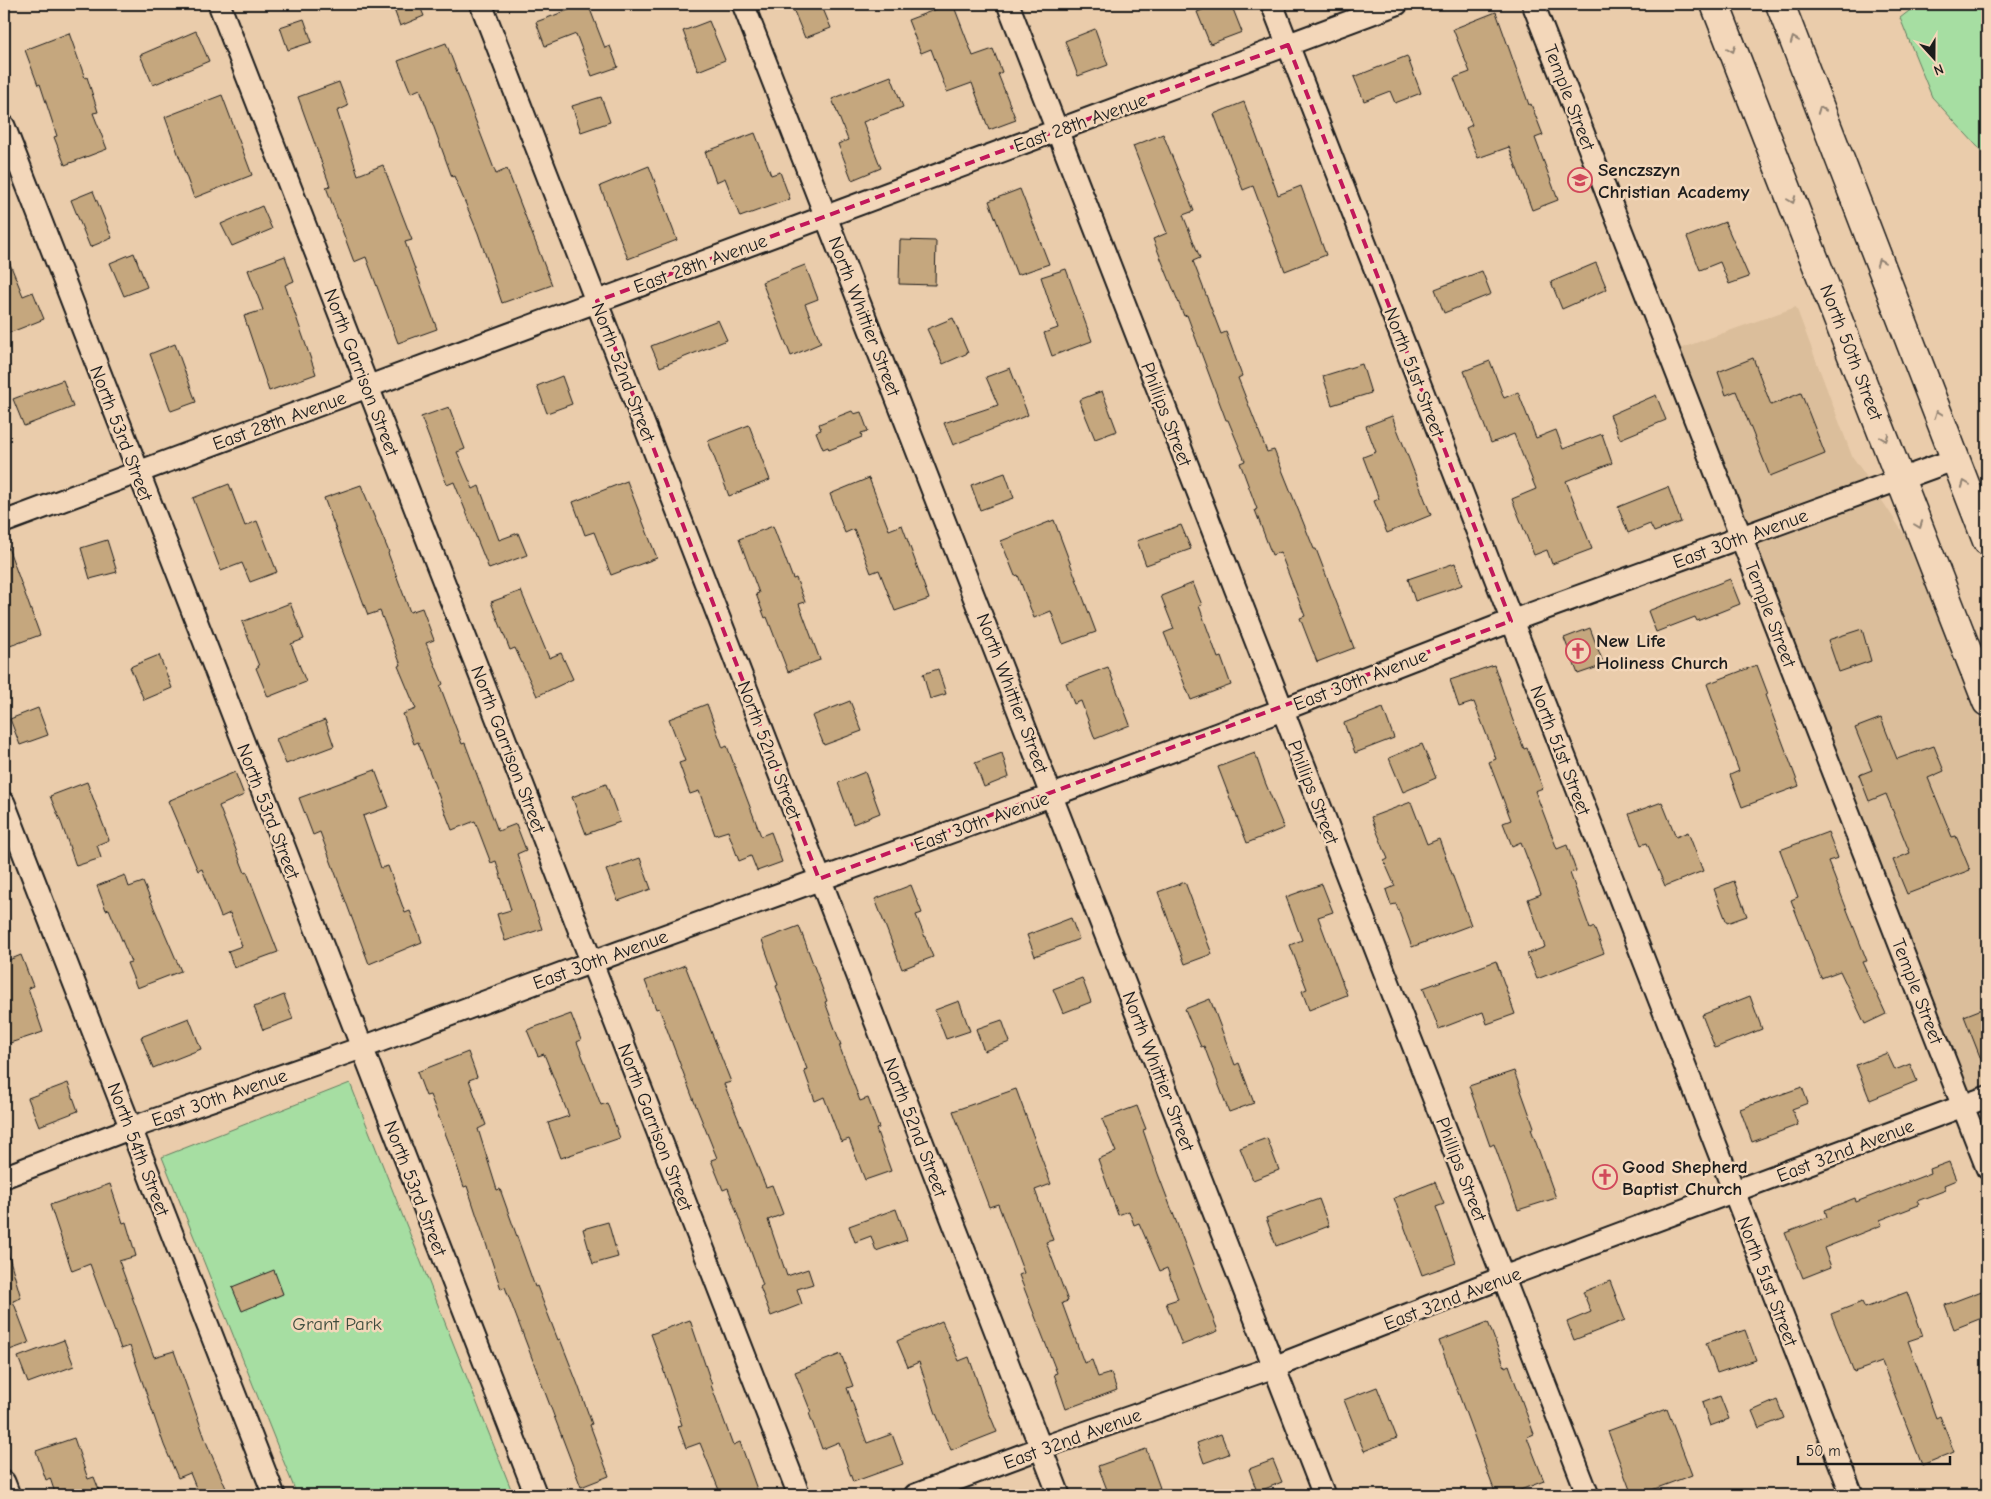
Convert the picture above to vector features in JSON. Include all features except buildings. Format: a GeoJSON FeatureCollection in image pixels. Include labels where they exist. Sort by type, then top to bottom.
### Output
{"type":"FeatureCollection","features":[{"type":"Feature","properties":{"kind":"main road","name":"North 50th Street"},"geometry":{"type":"LineString","coordinates":[[1715,4],[1987,702]]}},
{"type":"Feature","properties":{"kind":"main road"},"geometry":{"type":"LineString","coordinates":[[1780,4],[1987,541]]}},
{"type":"Feature","properties":{"kind":"street","name":"North Garrison Street"},"geometry":{"type":"LineString","coordinates":[[219,4],[799,1495]]}},
{"type":"Feature","properties":{"kind":"street","name":"North 52nd Street"},"geometry":{"type":"LineString","coordinates":[[481,4],[1059,1495]]}},
{"type":"Feature","properties":{"kind":"street","name":"North Whittier Street"},"geometry":{"type":"LineString","coordinates":[[743,4],[1053,795],[1324,1495]]}},
{"type":"Feature","properties":{"kind":"street","name":"Phillips Street"},"geometry":{"type":"LineString","coordinates":[[1008,4],[1588,1495]]}},
{"type":"Feature","properties":{"kind":"street","name":"North 51st Street"},"geometry":{"type":"LineString","coordinates":[[1272,4],[1852,1495]]}},
{"type":"Feature","properties":{"kind":"street","name":"East 28th Avenue"},"geometry":{"type":"LineString","coordinates":[[4,522],[1397,4]]}},
{"type":"Feature","properties":{"kind":"street","name":"Temple Street"},"geometry":{"type":"LineString","coordinates":[[1533,4],[1987,1168]]}},
{"type":"Feature","properties":{"kind":"street","name":"North 53rd Street"},"geometry":{"type":"LineString","coordinates":[[4,126],[536,1495]]}},
{"type":"Feature","properties":{"kind":"street","name":"East 30th Avenue"},"geometry":{"type":"LineString","coordinates":[[4,1177],[131,1128],[361,1048],[1053,795],[1282,710],[1511,620],[1956,459]]}},
{"type":"Feature","properties":{"kind":"street","name":"North 54th Street"},"geometry":{"type":"LineString","coordinates":[[4,803],[274,1495]]}},
{"type":"Feature","properties":{"kind":"street","name":"East 32nd Avenue"},"geometry":{"type":"LineString","coordinates":[[914,1495],[1041,1448],[1274,1367],[1504,1278],[1987,1097]]}},
{"type":"Feature","properties":{"kind":"street"},"geometry":{"type":"LineString","coordinates":[[4,1482],[9,1495]]}},
{"type":"Feature","properties":{"kind":"highlighted area"},"geometry":{"type":"Polygon","coordinates":[[[1288,45],[1511,621],[819,879],[597,301],[1288,45]]]}},
{"type":"Feature","properties":{"kind":"shaded area"},"geometry":{"type":"Polygon","coordinates":[[[1796,307],[1852,456],[1868,479],[1747,523],[1679,349],[1796,307]]]}},
{"type":"Feature","properties":{"kind":"shaded area"},"geometry":{"type":"Polygon","coordinates":[[[1881,499],[1921,560],[1987,741],[1987,1084],[1969,1091],[1755,545],[1881,499]]]}},
{"type":"Feature","properties":{"kind":"shaded area"},"geometry":{"type":"Polygon","coordinates":[[[1987,1109],[1987,1139],[1977,1113],[1987,1109]]]}},
{"type":"Feature","properties":{"kind":"green space"},"geometry":{"type":"Polygon","coordinates":[[[1918,4],[1987,4],[1987,157],[1932,97],[1900,18],[1918,4]]]}},
{"type":"Feature","properties":{"kind":"green space","name":"Grant Park"},"geometry":{"type":"Polygon","coordinates":[[[350,1083],[511,1489],[494,1495],[297,1495],[162,1157],[350,1083]]]}},
{"type":"Feature","properties":{"kind":"place","name":"Senczszyn Christian Academy"},"geometry":{"type":"Point","coordinates":[1580,180]}},
{"type":"Feature","properties":{"kind":"place","name":"New Life Holiness Church"},"geometry":{"type":"Point","coordinates":[1578,651]}},
{"type":"Feature","properties":{"kind":"place","name":"Good Shepherd Baptist Church"},"geometry":{"type":"Point","coordinates":[1605,1177]}}]}
